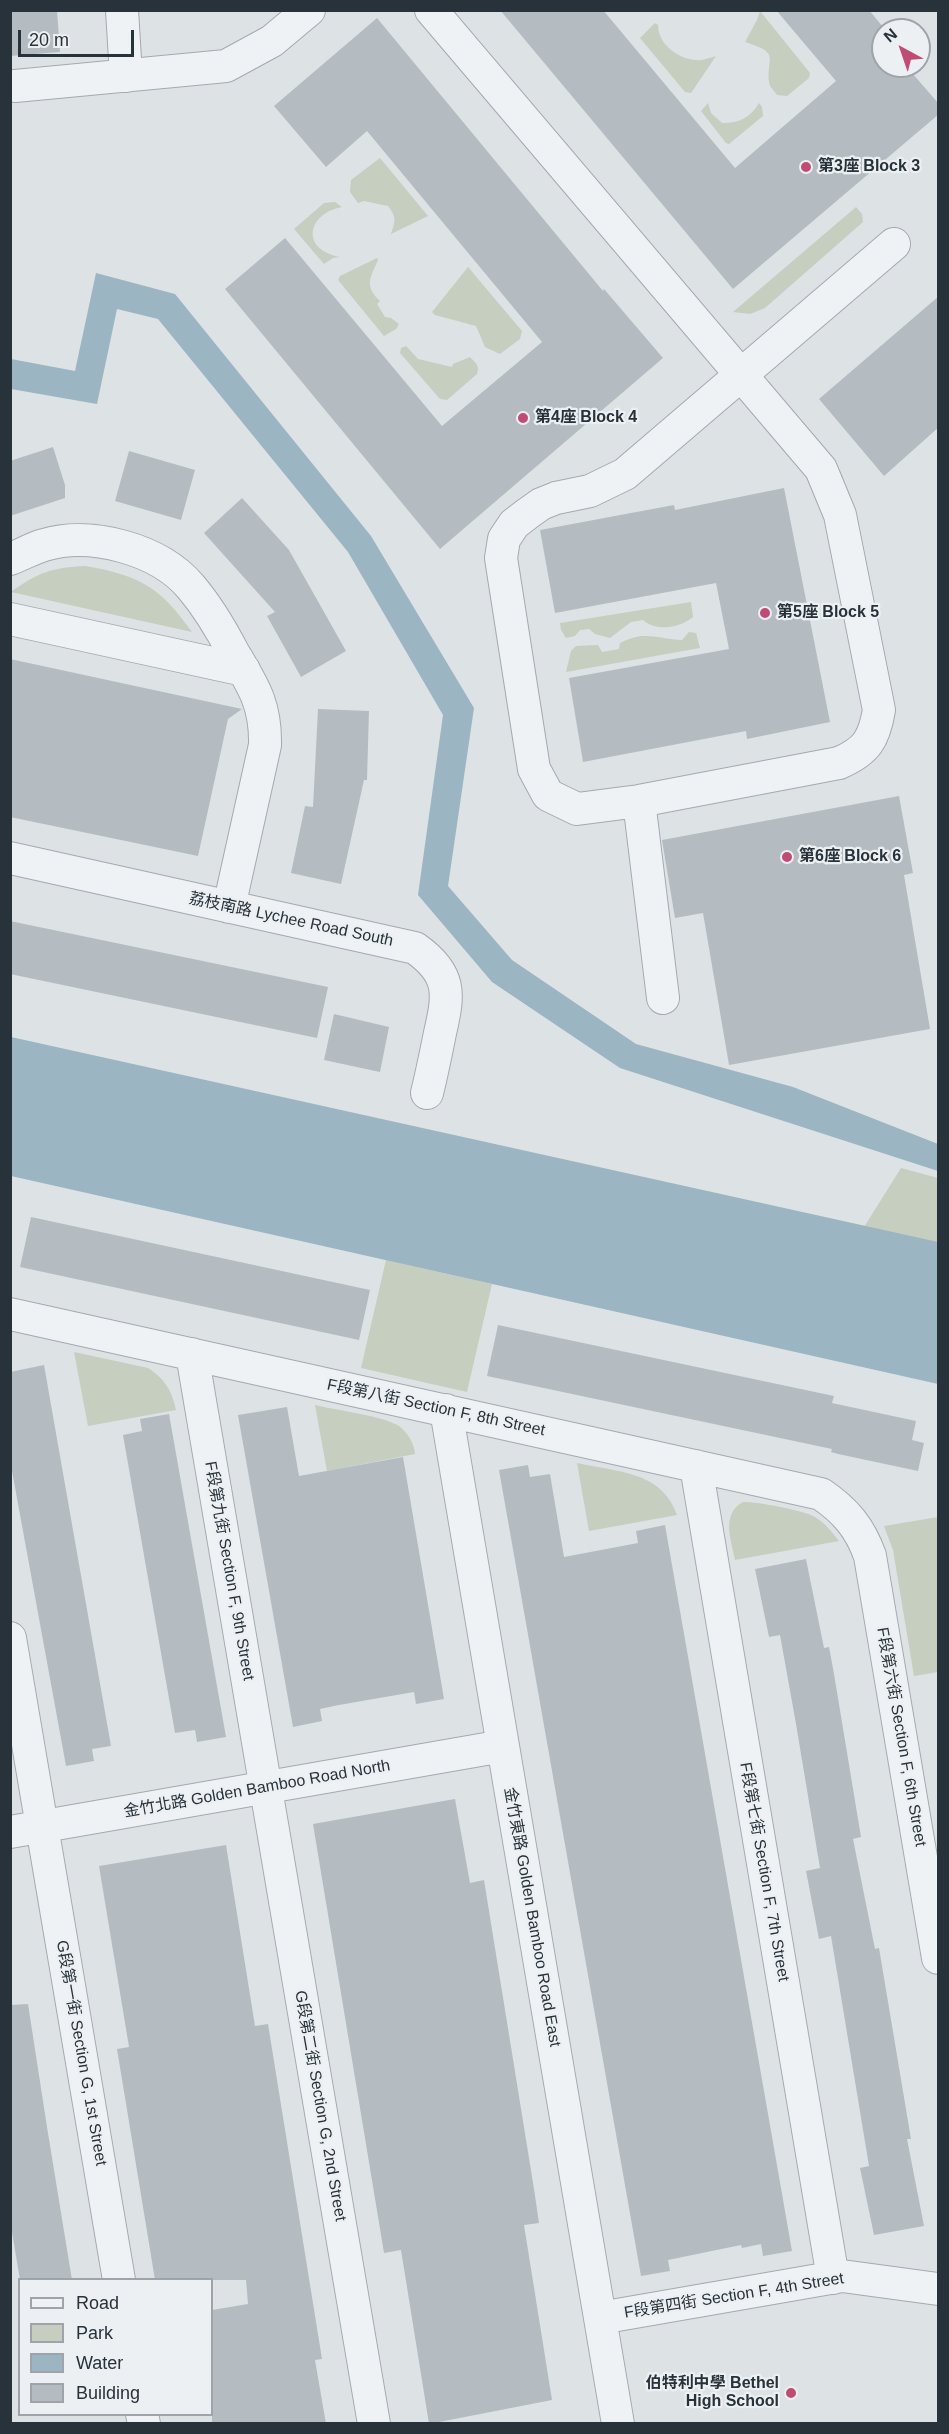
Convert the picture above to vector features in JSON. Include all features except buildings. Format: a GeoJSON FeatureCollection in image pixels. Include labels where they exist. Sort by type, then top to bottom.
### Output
{"type":"FeatureCollection","features":[{"type":"Feature","properties":{"kind":"street"},"geometry":{"type":"LineString","coordinates":[[122,10],[126,76]]}},
{"type":"Feature","properties":{"kind":"street"},"geometry":{"type":"LineString","coordinates":[[15,86],[226,66],[272,40],[309,10]]}},
{"type":"Feature","properties":{"kind":"street"},"geometry":{"type":"LineString","coordinates":[[431,10],[740,374],[821,469],[840,515],[879,710],[869,743],[856,756],[839,763],[639,801],[577,809],[548,795],[534,769],[501,558],[504,539],[514,524],[541,504],[590,491],[625,474],[740,374],[894,244]]}},
{"type":"Feature","properties":{"kind":"street"},"geometry":{"type":"LineString","coordinates":[[10,559],[44,544],[87,540],[124,546],[159,561],[189,585],[213,616],[261,701],[266,725],[265,745],[229,906]]}},
{"type":"Feature","properties":{"kind":"street"},"geometry":{"type":"LineString","coordinates":[[10,619],[244,670]]}},
{"type":"Feature","properties":{"kind":"street"},"geometry":{"type":"LineString","coordinates":[[639,801],[663,998]]}},
{"type":"Feature","properties":{"kind":"street","name":"荔枝南路 Lychee Road South"},"geometry":{"type":"LineString","coordinates":[[10,858],[415,948],[428,957],[445,984],[448,1000],[427,1093]]}},
{"type":"Feature","properties":{"kind":"street","name":"F段第八街 Section F, 8th Street"},"geometry":{"type":"LineString","coordinates":[[10,1314],[821,1494],[838,1505],[852,1520]]}},
{"type":"Feature","properties":{"kind":"street","name":"F段第九街 Section F, 9th Street"},"geometry":{"type":"LineString","coordinates":[[192,1354],[266,1788]]}},
{"type":"Feature","properties":{"kind":"street","name":"金竹東路 Golden Bamboo Road East"},"geometry":{"type":"LineString","coordinates":[[446,1410],[618,2424]]}},
{"type":"Feature","properties":{"kind":"street","name":"F段第七街 Section F, 7th Street"},"geometry":{"type":"LineString","coordinates":[[696,1466],[833,2278]]}},
{"type":"Feature","properties":{"kind":"street","name":"F段第六街 Section F, 6th Street"},"geometry":{"type":"LineString","coordinates":[[852,1520],[863,1537],[870,1556],[925,1800],[939,1958]]}},
{"type":"Feature","properties":{"kind":"street","name":"G段第一街 Section G, 1st Street"},"geometry":{"type":"LineString","coordinates":[[10,1638],[119,2278]]}},
{"type":"Feature","properties":{"kind":"street","name":"金竹北路 Golden Bamboo Road North"},"geometry":{"type":"LineString","coordinates":[[10,1832],[503,1746]]}},
{"type":"Feature","properties":{"kind":"street","name":"G段第二街 Section G, 2nd Street"},"geometry":{"type":"LineString","coordinates":[[266,1788],[374,2424]]}},
{"type":"Feature","properties":{"kind":"street","name":"F段第四街 Section F, 4th Street"},"geometry":{"type":"LineString","coordinates":[[600,2318],[842,2276],[939,2289]]}},
{"type":"Feature","properties":{"kind":"green space"},"geometry":{"type":"Polygon","coordinates":[[[760,11],[810,73],[809,78],[787,96],[777,95],[770,86],[770,58],[765,50],[745,42],[760,11]]]}},
{"type":"Feature","properties":{"kind":"green space"},"geometry":{"type":"Polygon","coordinates":[[[655,23],[658,25],[662,40],[679,55],[694,60],[716,56],[691,93],[685,92],[640,38],[655,23]]]}},
{"type":"Feature","properties":{"kind":"green space"},"geometry":{"type":"Polygon","coordinates":[[[708,103],[711,113],[722,123],[744,119],[759,103],[763,116],[729,144],[701,111],[708,103]]]}},
{"type":"Feature","properties":{"kind":"green space"},"geometry":{"type":"Polygon","coordinates":[[[380,158],[428,216],[391,234],[394,220],[393,213],[388,206],[364,201],[358,203],[350,192],[351,180],[380,158]]]}},
{"type":"Feature","properties":{"kind":"green space"},"geometry":{"type":"Polygon","coordinates":[[[335,202],[342,207],[322,216],[313,231],[318,247],[340,257],[333,258],[324,264],[294,229],[324,203],[335,202]]]}},
{"type":"Feature","properties":{"kind":"green space"},"geometry":{"type":"Polygon","coordinates":[[[856,207],[862,214],[863,222],[765,308],[750,314],[733,312],[856,207]]]}},
{"type":"Feature","properties":{"kind":"green space"},"geometry":{"type":"Polygon","coordinates":[[[377,258],[370,286],[380,301],[377,304],[385,317],[399,324],[396,329],[384,336],[338,280],[340,276],[377,258]]]}},
{"type":"Feature","properties":{"kind":"green space"},"geometry":{"type":"Polygon","coordinates":[[[468,267],[522,331],[520,339],[500,354],[485,347],[476,326],[435,315],[432,312],[468,267]]]}},
{"type":"Feature","properties":{"kind":"green space"},"geometry":{"type":"Polygon","coordinates":[[[406,346],[418,359],[452,367],[453,364],[470,357],[478,367],[477,374],[447,400],[440,399],[400,353],[401,348],[406,346]]]}},
{"type":"Feature","properties":{"kind":"green space"},"geometry":{"type":"Polygon","coordinates":[[[86,566],[121,574],[148,586],[170,604],[192,632],[11,592],[46,572],[86,566]]]}},
{"type":"Feature","properties":{"kind":"green space"},"geometry":{"type":"Polygon","coordinates":[[[691,602],[693,617],[675,626],[654,626],[643,620],[631,622],[610,638],[595,634],[589,629],[580,630],[575,636],[566,638],[561,630],[560,623],[691,602]]]}},
{"type":"Feature","properties":{"kind":"green space"},"geometry":{"type":"Polygon","coordinates":[[[689,632],[696,633],[700,648],[566,672],[571,651],[576,646],[598,645],[602,652],[619,649],[620,643],[637,637],[651,636],[682,640],[689,632]]]}},
{"type":"Feature","properties":{"kind":"green space"},"geometry":{"type":"Polygon","coordinates":[[[901,1168],[938,1178],[938,1278],[844,1259],[901,1168]]]}},
{"type":"Feature","properties":{"kind":"green space"},"geometry":{"type":"Polygon","coordinates":[[[386,1260],[492,1284],[467,1392],[361,1368],[386,1260]]]}},
{"type":"Feature","properties":{"kind":"green space"},"geometry":{"type":"Polygon","coordinates":[[[74,1352],[148,1368],[167,1386],[176,1410],[88,1426],[74,1352]]]}},
{"type":"Feature","properties":{"kind":"green space"},"geometry":{"type":"Polygon","coordinates":[[[315,1405],[392,1422],[408,1435],[415,1454],[327,1471],[315,1405]]]}},
{"type":"Feature","properties":{"kind":"green space"},"geometry":{"type":"Polygon","coordinates":[[[577,1463],[622,1472],[649,1482],[661,1490],[677,1515],[589,1531],[577,1463]]]}},
{"type":"Feature","properties":{"kind":"green space"},"geometry":{"type":"Polygon","coordinates":[[[743,1502],[759,1503],[809,1514],[822,1522],[839,1541],[735,1560],[729,1528],[730,1520],[736,1507],[743,1502]]]}},
{"type":"Feature","properties":{"kind":"green space"},"geometry":{"type":"Polygon","coordinates":[[[938,1517],[938,1672],[914,1676],[893,1550],[884,1526],[938,1517]]]}},
{"type":"Feature","properties":{"kind":"water"},"geometry":{"type":"Polygon","coordinates":[[[96,273],[175,294],[371,536],[474,708],[448,886],[512,960],[636,1044],[793,1087],[938,1144],[938,1171],[620,1068],[492,982],[418,895],[443,715],[348,552],[158,319],[117,309],[97,404],[11,389],[11,359],[75,371],[96,273]]]}},
{"type":"Feature","properties":{"kind":"water"},"geometry":{"type":"Polygon","coordinates":[[[11,1037],[938,1242],[938,1384],[11,1176],[11,1037]]]}},
{"type":"Feature","properties":{"kind":"place","name":"第3座 Block 3"},"geometry":{"type":"Point","coordinates":[806,167]}},
{"type":"Feature","properties":{"kind":"place","name":"第4座 Block 4"},"geometry":{"type":"Point","coordinates":[523,418]}},
{"type":"Feature","properties":{"kind":"place","name":"第5座 Block 5"},"geometry":{"type":"Point","coordinates":[765,613]}},
{"type":"Feature","properties":{"kind":"place","name":"第6座 Block 6"},"geometry":{"type":"Point","coordinates":[787,857]}},
{"type":"Feature","properties":{"kind":"place","name":"伯特利中學 Bethel High School"},"geometry":{"type":"Point","coordinates":[791,2393]}}]}
